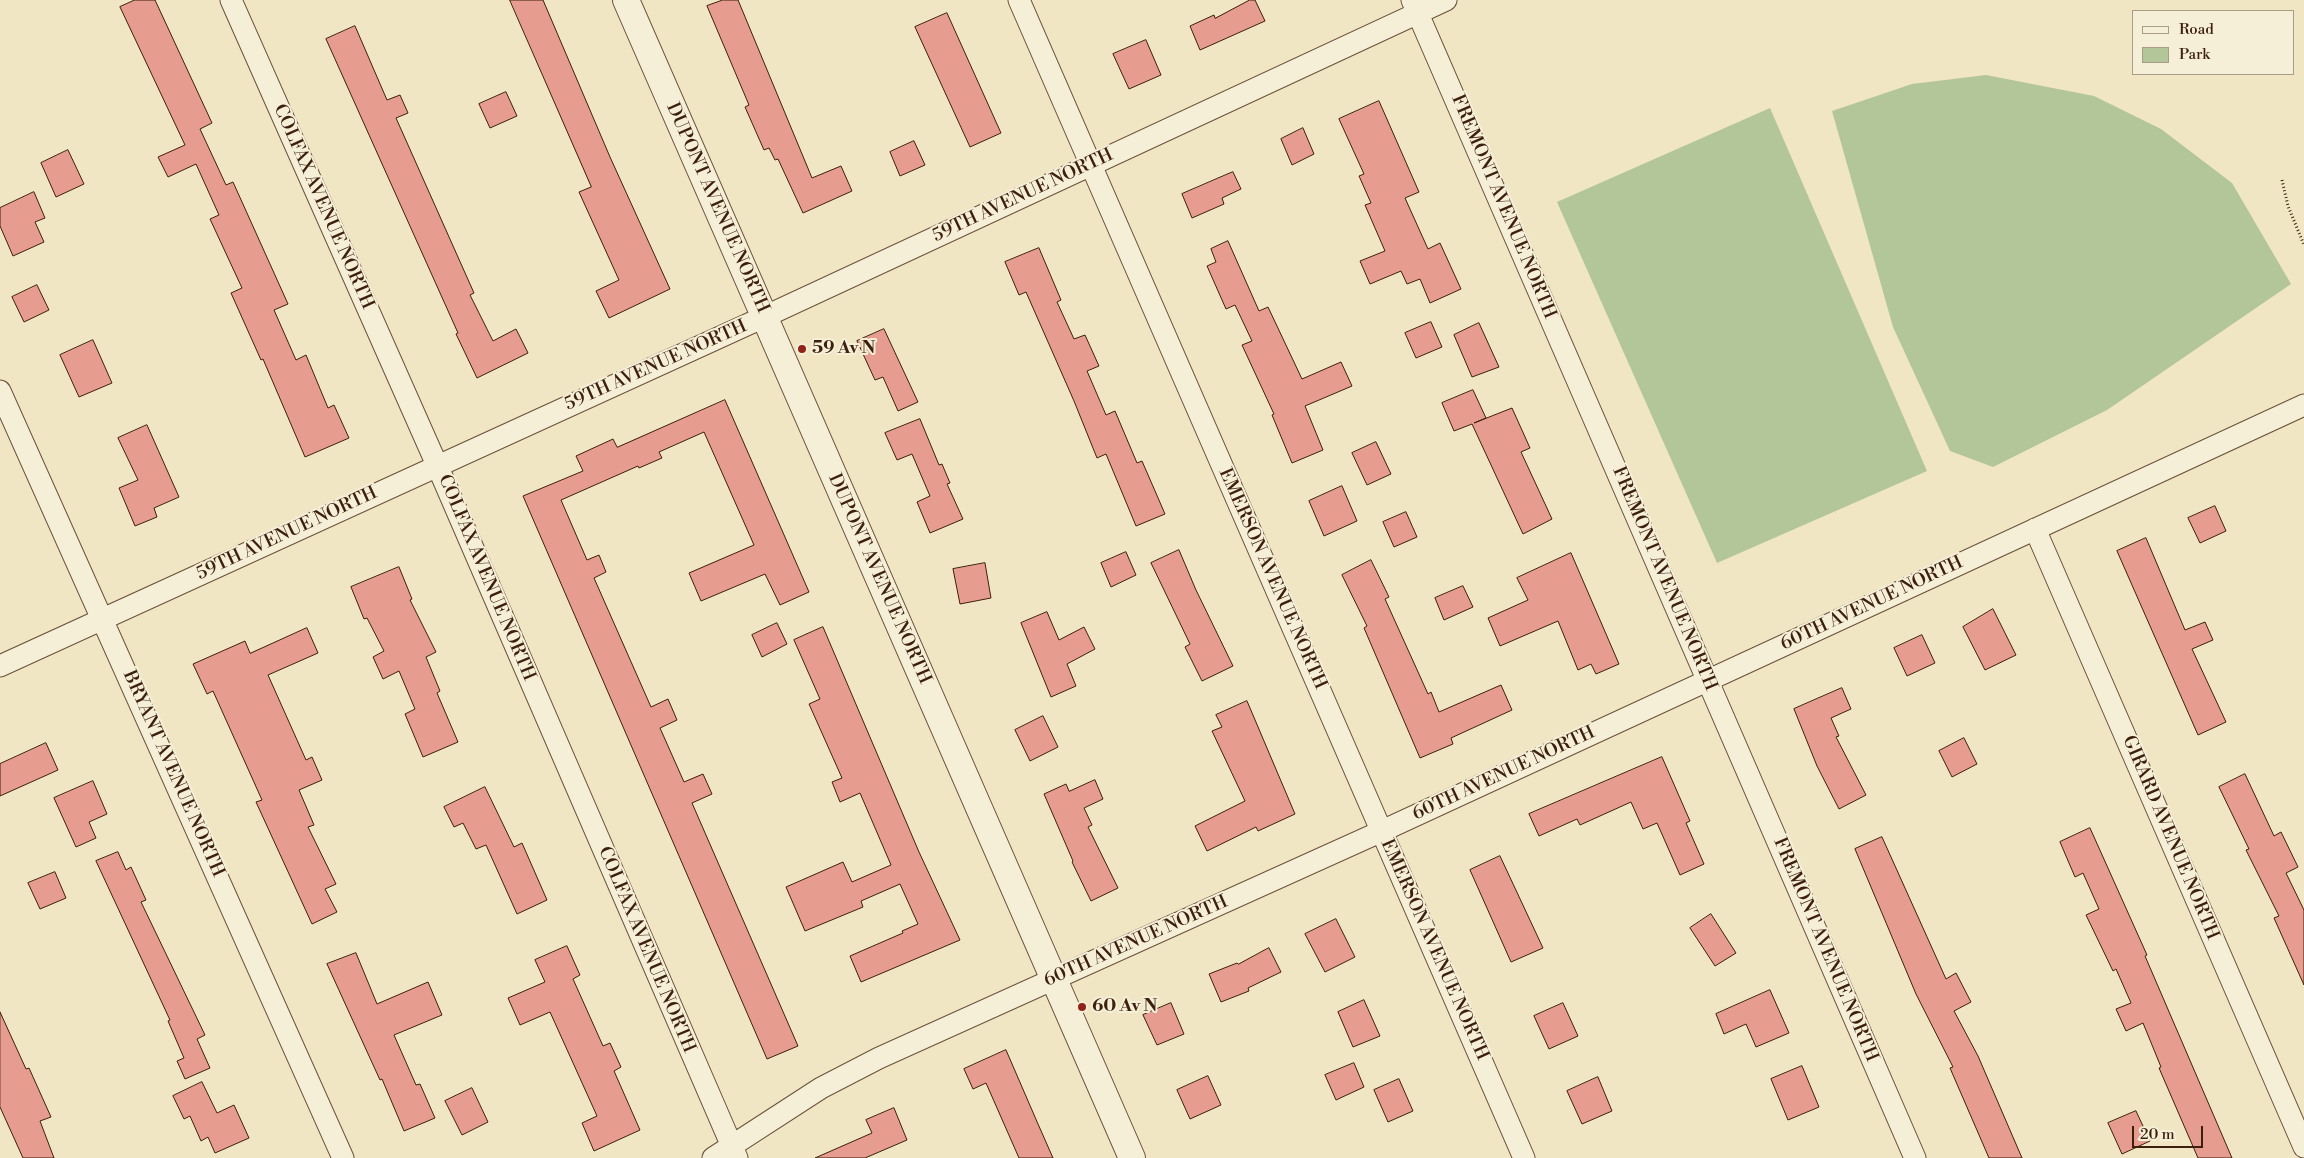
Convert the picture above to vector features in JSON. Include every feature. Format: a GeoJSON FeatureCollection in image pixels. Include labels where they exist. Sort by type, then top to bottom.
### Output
{"type":"FeatureCollection","features":[{"type":"Feature","properties":{"kind":"street","name":"COLFAX AVENUE NORTH"},"geometry":{"type":"LineString","coordinates":[[231,0],[437,465],[734,1153]]}},
{"type":"Feature","properties":{"kind":"street","name":"DUPONT AVENUE NORTH"},"geometry":{"type":"LineString","coordinates":[[626,0],[1132,1158]]}},
{"type":"Feature","properties":{"kind":"street","name":"EMERSON AVENUE NORTH"},"geometry":{"type":"LineString","coordinates":[[1019,0],[1524,1158]]}},
{"type":"Feature","properties":{"kind":"street","name":"59TH AVENUE NORTH"},"geometry":{"type":"LineString","coordinates":[[0,666],[1091,164],[1416,7],[1446,0]]}},
{"type":"Feature","properties":{"kind":"street","name":"FREMONT AVENUE NORTH"},"geometry":{"type":"LineString","coordinates":[[1416,7],[1915,1158]]}},
{"type":"Feature","properties":{"kind":"street","name":"BRYANT AVENUE NORTH"},"geometry":{"type":"LineString","coordinates":[[0,391],[343,1158]]}},
{"type":"Feature","properties":{"kind":"street","name":"60TH AVENUE NORTH"},"geometry":{"type":"LineString","coordinates":[[713,1158],[734,1153],[821,1088],[879,1058],[1382,831],[2304,405]]}},
{"type":"Feature","properties":{"kind":"street","name":"GIRARD AVENUE NORTH"},"geometry":{"type":"LineString","coordinates":[[2035,529],[2304,1147]]}},
{"type":"Feature","properties":{"kind":"path"},"geometry":{"type":"LineString","coordinates":[[2282,180],[2288,206],[2304,245]]}},
{"type":"Feature","properties":{"kind":"green space"},"geometry":{"type":"Polygon","coordinates":[[[1986,75],[2094,96],[2161,129],[2232,183],[2291,284],[2107,410],[1993,467],[1950,451],[1893,327],[1832,111],[1912,84],[1986,75]]]}},
{"type":"Feature","properties":{"kind":"green space"},"geometry":{"type":"Polygon","coordinates":[[[1770,108],[1927,471],[1717,563],[1557,202],[1770,108]]]}},
{"type":"Feature","properties":{"kind":"building"},"geometry":{"type":"Polygon","coordinates":[[[135,0],[155,0],[212,123],[200,129],[226,185],[233,182],[288,304],[274,310],[296,360],[306,355],[328,408],[334,405],[349,438],[305,457],[263,359],[261,360],[231,293],[242,288],[210,219],[219,215],[196,164],[168,177],[158,157],[185,145],[120,7],[135,0]]]}},
{"type":"Feature","properties":{"kind":"building"},"geometry":{"type":"Polygon","coordinates":[[[510,0],[543,0],[610,157],[670,289],[609,318],[596,291],[619,280],[579,192],[591,187],[510,0]]]}},
{"type":"Feature","properties":{"kind":"building"},"geometry":{"type":"Polygon","coordinates":[[[723,0],[738,0],[812,178],[841,166],[852,191],[803,213],[778,159],[775,160],[769,148],[764,150],[745,107],[749,105],[707,6],[723,0]]]}},
{"type":"Feature","properties":{"kind":"building"},"geometry":{"type":"Polygon","coordinates":[[[1250,0],[1255,0],[1265,21],[1200,50],[1190,26],[1214,15],[1215,18],[1250,0]]]}},
{"type":"Feature","properties":{"kind":"building"},"geometry":{"type":"Polygon","coordinates":[[[947,13],[1001,133],[970,147],[915,27],[947,13]]]}},
{"type":"Feature","properties":{"kind":"building"},"geometry":{"type":"Polygon","coordinates":[[[355,26],[387,100],[400,95],[408,113],[396,118],[474,293],[470,295],[493,341],[516,329],[528,353],[477,378],[326,39],[355,26]]]}},
{"type":"Feature","properties":{"kind":"building"},"geometry":{"type":"Polygon","coordinates":[[[1146,40],[1161,75],[1129,89],[1113,54],[1146,40]]]}},
{"type":"Feature","properties":{"kind":"building"},"geometry":{"type":"Polygon","coordinates":[[[506,92],[517,116],[490,128],[479,104],[506,92]]]}},
{"type":"Feature","properties":{"kind":"building"},"geometry":{"type":"Polygon","coordinates":[[[1379,101],[1419,192],[1405,198],[1428,249],[1440,243],[1461,289],[1430,303],[1420,279],[1407,284],[1401,271],[1370,284],[1360,261],[1385,251],[1365,205],[1371,203],[1359,176],[1364,174],[1339,119],[1379,101]]]}},
{"type":"Feature","properties":{"kind":"building"},"geometry":{"type":"Polygon","coordinates":[[[1303,128],[1314,154],[1292,165],[1281,139],[1303,128]]]}},
{"type":"Feature","properties":{"kind":"building"},"geometry":{"type":"Polygon","coordinates":[[[914,141],[925,165],[900,176],[890,152],[914,141]]]}},
{"type":"Feature","properties":{"kind":"building"},"geometry":{"type":"Polygon","coordinates":[[[68,150],[84,184],[56,197],[41,163],[68,150]]]}},
{"type":"Feature","properties":{"kind":"building"},"geometry":{"type":"Polygon","coordinates":[[[1233,172],[1241,189],[1222,198],[1224,204],[1192,218],[1182,194],[1233,172]]]}},
{"type":"Feature","properties":{"kind":"building"},"geometry":{"type":"Polygon","coordinates":[[[34,192],[45,218],[35,222],[44,242],[13,256],[0,226],[0,208],[34,192]]]}},
{"type":"Feature","properties":{"kind":"building"},"geometry":{"type":"Polygon","coordinates":[[[1228,241],[1259,311],[1268,307],[1302,379],[1341,362],[1352,386],[1305,406],[1323,450],[1292,463],[1272,415],[1274,414],[1242,345],[1252,341],[1235,305],[1226,309],[1207,266],[1216,262],[1211,249],[1228,241]]]}},
{"type":"Feature","properties":{"kind":"building"},"geometry":{"type":"Polygon","coordinates":[[[1039,248],[1061,300],[1057,302],[1074,339],[1085,335],[1099,366],[1087,371],[1106,415],[1115,411],[1137,463],[1142,461],[1165,514],[1136,526],[1106,454],[1097,458],[1026,292],[1019,295],[1005,262],[1039,248]]]}},
{"type":"Feature","properties":{"kind":"building"},"geometry":{"type":"Polygon","coordinates":[[[37,285],[49,310],[24,322],[12,297],[37,285]]]}},
{"type":"Feature","properties":{"kind":"building"},"geometry":{"type":"Polygon","coordinates":[[[1431,322],[1442,347],[1416,358],[1405,333],[1431,322]]]}},
{"type":"Feature","properties":{"kind":"building"},"geometry":{"type":"Polygon","coordinates":[[[1479,323],[1499,367],[1472,377],[1454,335],[1479,323]]]}},
{"type":"Feature","properties":{"kind":"building"},"geometry":{"type":"Polygon","coordinates":[[[884,329],[918,402],[898,411],[883,377],[875,380],[857,341],[884,329]]]}},
{"type":"Feature","properties":{"kind":"building"},"geometry":{"type":"Polygon","coordinates":[[[93,340],[112,383],[79,397],[60,355],[93,340]]]}},
{"type":"Feature","properties":{"kind":"building"},"geometry":{"type":"Polygon","coordinates":[[[1473,390],[1486,418],[1474,423],[1512,408],[1530,448],[1521,452],[1552,519],[1523,534],[1472,424],[1454,431],[1442,403],[1473,390]]]}},
{"type":"Feature","properties":{"kind":"building"},"geometry":{"type":"Polygon","coordinates":[[[725,400],[809,592],[780,605],[765,574],[701,601],[689,573],[754,545],[704,432],[659,452],[662,458],[639,468],[638,466],[561,500],[587,560],[599,555],[606,572],[594,578],[651,707],[668,699],[677,720],[660,728],[684,782],[703,774],[712,794],[692,803],[798,1046],[767,1059],[523,496],[583,471],[576,456],[613,439],[617,447],[725,400]]]}},
{"type":"Feature","properties":{"kind":"building"},"geometry":{"type":"Polygon","coordinates":[[[920,419],[939,465],[942,464],[950,483],[947,484],[963,519],[930,533],[917,502],[930,496],[912,454],[897,460],[885,433],[920,419]]]}},
{"type":"Feature","properties":{"kind":"building"},"geometry":{"type":"Polygon","coordinates":[[[147,425],[179,497],[154,508],[157,517],[135,526],[119,488],[138,480],[118,438],[147,425]]]}},
{"type":"Feature","properties":{"kind":"building"},"geometry":{"type":"Polygon","coordinates":[[[1376,442],[1391,474],[1367,485],[1352,453],[1376,442]]]}},
{"type":"Feature","properties":{"kind":"building"},"geometry":{"type":"Polygon","coordinates":[[[1342,486],[1357,521],[1324,536],[1309,501],[1342,486]]]}},
{"type":"Feature","properties":{"kind":"building"},"geometry":{"type":"Polygon","coordinates":[[[2215,506],[2226,531],[2200,543],[2188,518],[2215,506]]]}},
{"type":"Feature","properties":{"kind":"building"},"geometry":{"type":"Polygon","coordinates":[[[1406,512],[1417,537],[1394,547],[1383,522],[1406,512]]]}},
{"type":"Feature","properties":{"kind":"building"},"geometry":{"type":"Polygon","coordinates":[[[2146,538],[2185,630],[2205,622],[2213,640],[2192,649],[2226,722],[2198,735],[2117,551],[2146,538]]]}},
{"type":"Feature","properties":{"kind":"building"},"geometry":{"type":"Polygon","coordinates":[[[1179,550],[1233,666],[1202,681],[1185,647],[1190,644],[1151,563],[1179,550]]]}},
{"type":"Feature","properties":{"kind":"building"},"geometry":{"type":"Polygon","coordinates":[[[1126,552],[1136,575],[1111,587],[1101,563],[1126,552]]]}},
{"type":"Feature","properties":{"kind":"building"},"geometry":{"type":"Polygon","coordinates":[[[1571,553],[1619,664],[1596,674],[1591,664],[1578,670],[1558,621],[1500,646],[1488,618],[1528,600],[1517,578],[1571,553]]]}},
{"type":"Feature","properties":{"kind":"building"},"geometry":{"type":"Polygon","coordinates":[[[1371,560],[1389,597],[1385,599],[1428,694],[1431,692],[1439,712],[1501,685],[1512,710],[1451,738],[1453,744],[1420,758],[1364,628],[1367,626],[1342,575],[1371,560]]]}},
{"type":"Feature","properties":{"kind":"building"},"geometry":{"type":"Polygon","coordinates":[[[985,563],[991,598],[960,604],[953,569],[985,563]]]}},
{"type":"Feature","properties":{"kind":"building"},"geometry":{"type":"Polygon","coordinates":[[[399,567],[412,599],[410,600],[436,652],[426,657],[440,691],[437,693],[458,742],[423,757],[405,714],[415,709],[399,671],[383,679],[373,657],[384,651],[367,618],[364,619],[351,587],[399,567]]]}},
{"type":"Feature","properties":{"kind":"building"},"geometry":{"type":"Polygon","coordinates":[[[1463,586],[1473,607],[1444,620],[1435,598],[1463,586]]]}},
{"type":"Feature","properties":{"kind":"building"},"geometry":{"type":"Polygon","coordinates":[[[1993,609],[2016,655],[1985,670],[1963,627],[1993,609]]]}},
{"type":"Feature","properties":{"kind":"building"},"geometry":{"type":"Polygon","coordinates":[[[1047,612],[1059,640],[1084,627],[1095,649],[1067,664],[1076,686],[1051,697],[1021,623],[1047,612]]]}},
{"type":"Feature","properties":{"kind":"building"},"geometry":{"type":"Polygon","coordinates":[[[777,623],[787,644],[762,657],[752,635],[777,623]]]}},
{"type":"Feature","properties":{"kind":"building"},"geometry":{"type":"Polygon","coordinates":[[[823,627],[919,852],[960,940],[861,982],[850,956],[903,933],[902,931],[918,924],[900,884],[861,901],[863,907],[805,931],[786,887],[843,862],[852,882],[891,865],[860,793],[840,802],[832,782],[842,778],[809,704],[820,699],[794,640],[823,627]]]}},
{"type":"Feature","properties":{"kind":"building"},"geometry":{"type":"Polygon","coordinates":[[[307,628],[318,653],[268,675],[306,760],[312,757],[322,780],[299,790],[314,825],[308,827],[336,884],[325,889],[337,912],[312,924],[256,802],[262,800],[213,691],[207,694],[193,664],[245,641],[250,653],[307,628]]]}},
{"type":"Feature","properties":{"kind":"building"},"geometry":{"type":"Polygon","coordinates":[[[1922,635],[1935,663],[1907,676],[1894,648],[1922,635]]]}},
{"type":"Feature","properties":{"kind":"building"},"geometry":{"type":"Polygon","coordinates":[[[1842,688],[1851,709],[1831,718],[1839,736],[1836,737],[1866,795],[1839,809],[1817,766],[1794,709],[1842,688]]]}},
{"type":"Feature","properties":{"kind":"building"},"geometry":{"type":"Polygon","coordinates":[[[1247,701],[1295,814],[1258,831],[1256,827],[1207,851],[1195,826],[1245,801],[1212,731],[1222,727],[1216,715],[1247,701]]]}},
{"type":"Feature","properties":{"kind":"building"},"geometry":{"type":"Polygon","coordinates":[[[1043,716],[1058,747],[1030,761],[1015,730],[1043,716]]]}},
{"type":"Feature","properties":{"kind":"building"},"geometry":{"type":"Polygon","coordinates":[[[1964,738],[1977,764],[1952,777],[1939,751],[1964,738]]]}},
{"type":"Feature","properties":{"kind":"building"},"geometry":{"type":"Polygon","coordinates":[[[46,743],[58,770],[0,796],[0,764],[46,743]]]}},
{"type":"Feature","properties":{"kind":"building"},"geometry":{"type":"Polygon","coordinates":[[[1662,757],[1690,821],[1686,823],[1704,864],[1680,875],[1657,823],[1643,829],[1631,802],[1580,825],[1577,819],[1539,836],[1529,814],[1662,757]]]}},
{"type":"Feature","properties":{"kind":"building"},"geometry":{"type":"Polygon","coordinates":[[[2245,774],[2274,836],[2281,832],[2298,867],[2286,873],[2304,910],[2304,985],[2274,918],[2279,916],[2246,850],[2249,849],[2219,787],[2245,774]]]}},
{"type":"Feature","properties":{"kind":"building"},"geometry":{"type":"Polygon","coordinates":[[[1095,780],[1103,799],[1084,808],[1092,825],[1088,827],[1118,888],[1091,901],[1072,862],[1044,794],[1066,784],[1069,791],[1095,780]]]}},
{"type":"Feature","properties":{"kind":"building"},"geometry":{"type":"Polygon","coordinates":[[[93,781],[107,814],[89,822],[96,838],[76,847],[54,798],[93,781]]]}},
{"type":"Feature","properties":{"kind":"building"},"geometry":{"type":"Polygon","coordinates":[[[485,787],[514,847],[522,843],[547,900],[517,914],[486,845],[476,849],[463,823],[454,827],[444,807],[485,787]]]}},
{"type":"Feature","properties":{"kind":"building"},"geometry":{"type":"Polygon","coordinates":[[[2090,828],[2147,955],[2145,956],[2232,1158],[2198,1158],[2159,1068],[2161,1067],[2143,1023],[2126,1031],[2116,1009],[2131,1003],[2116,969],[2113,971],[2086,915],[2099,909],[2083,873],[2075,877],[2060,842],[2090,828]]]}},
{"type":"Feature","properties":{"kind":"building"},"geometry":{"type":"Polygon","coordinates":[[[1882,837],[1946,979],[1956,973],[1971,1002],[1954,1011],[1978,1056],[2022,1158],[1989,1158],[1950,1068],[1953,1067],[1916,994],[1855,849],[1882,837]]]}},
{"type":"Feature","properties":{"kind":"building"},"geometry":{"type":"Polygon","coordinates":[[[118,852],[126,870],[131,867],[146,900],[141,902],[205,1035],[197,1039],[210,1068],[185,1079],[177,1061],[184,1058],[168,1021],[170,1020],[96,861],[118,852]]]}},
{"type":"Feature","properties":{"kind":"building"},"geometry":{"type":"Polygon","coordinates":[[[1500,856],[1543,948],[1511,962],[1470,870],[1500,856]]]}},
{"type":"Feature","properties":{"kind":"building"},"geometry":{"type":"Polygon","coordinates":[[[55,872],[66,898],[40,909],[28,883],[55,872]]]}},
{"type":"Feature","properties":{"kind":"building"},"geometry":{"type":"Polygon","coordinates":[[[1711,914],[1736,953],[1715,966],[1690,928],[1711,914]]]}},
{"type":"Feature","properties":{"kind":"building"},"geometry":{"type":"Polygon","coordinates":[[[1336,919],[1355,957],[1325,972],[1305,934],[1336,919]]]}},
{"type":"Feature","properties":{"kind":"building"},"geometry":{"type":"Polygon","coordinates":[[[567,946],[580,975],[573,979],[603,1046],[610,1043],[621,1067],[614,1071],[640,1130],[594,1151],[582,1123],[597,1116],[550,1012],[520,1025],[508,998],[545,982],[535,960],[567,946]]]}},
{"type":"Feature","properties":{"kind":"building"},"geometry":{"type":"Polygon","coordinates":[[[1269,948],[1281,972],[1248,988],[1249,991],[1221,1002],[1209,974],[1238,964],[1269,948]]]}},
{"type":"Feature","properties":{"kind":"building"},"geometry":{"type":"Polygon","coordinates":[[[356,953],[377,1004],[428,982],[442,1015],[394,1035],[416,1085],[420,1084],[435,1118],[404,1131],[382,1079],[380,1080],[327,964],[356,953]]]}},
{"type":"Feature","properties":{"kind":"building"},"geometry":{"type":"Polygon","coordinates":[[[1770,990],[1789,1033],[1756,1047],[1746,1024],[1724,1034],[1716,1014],[1770,990]]]}},
{"type":"Feature","properties":{"kind":"building"},"geometry":{"type":"Polygon","coordinates":[[[1364,1000],[1380,1036],[1353,1047],[1338,1012],[1364,1000]]]}},
{"type":"Feature","properties":{"kind":"building"},"geometry":{"type":"Polygon","coordinates":[[[1171,1003],[1184,1034],[1157,1045],[1143,1015],[1171,1003]]]}},
{"type":"Feature","properties":{"kind":"building"},"geometry":{"type":"Polygon","coordinates":[[[1563,1003],[1578,1036],[1549,1049],[1534,1016],[1563,1003]]]}},
{"type":"Feature","properties":{"kind":"building"},"geometry":{"type":"Polygon","coordinates":[[[0,1012],[26,1069],[29,1068],[51,1117],[40,1121],[54,1158],[23,1158],[0,1107],[0,1012]]]}},
{"type":"Feature","properties":{"kind":"building"},"geometry":{"type":"Polygon","coordinates":[[[1006,1050],[1053,1158],[1019,1158],[986,1083],[973,1089],[964,1069],[1006,1050]]]}},
{"type":"Feature","properties":{"kind":"building"},"geometry":{"type":"Polygon","coordinates":[[[1354,1063],[1364,1087],[1336,1100],[1325,1075],[1354,1063]]]}},
{"type":"Feature","properties":{"kind":"building"},"geometry":{"type":"Polygon","coordinates":[[[1802,1066],[1819,1107],[1788,1120],[1771,1079],[1802,1066]]]}},
{"type":"Feature","properties":{"kind":"building"},"geometry":{"type":"Polygon","coordinates":[[[1208,1076],[1221,1105],[1190,1119],[1177,1090],[1208,1076]]]}},
{"type":"Feature","properties":{"kind":"building"},"geometry":{"type":"Polygon","coordinates":[[[1598,1077],[1612,1111],[1582,1124],[1567,1091],[1598,1077]]]}},
{"type":"Feature","properties":{"kind":"building"},"geometry":{"type":"Polygon","coordinates":[[[1399,1079],[1413,1111],[1388,1122],[1374,1090],[1399,1079]]]}},
{"type":"Feature","properties":{"kind":"building"},"geometry":{"type":"Polygon","coordinates":[[[202,1082],[217,1113],[234,1105],[249,1138],[215,1153],[208,1137],[201,1141],[190,1116],[184,1119],[173,1096],[202,1082]]]}},
{"type":"Feature","properties":{"kind":"building"},"geometry":{"type":"Polygon","coordinates":[[[472,1088],[488,1122],[462,1135],[445,1101],[472,1088]]]}},
{"type":"Feature","properties":{"kind":"building"},"geometry":{"type":"Polygon","coordinates":[[[894,1108],[907,1140],[865,1158],[815,1158],[872,1133],[866,1120],[894,1108]]]}},
{"type":"Feature","properties":{"kind":"building"},"geometry":{"type":"Polygon","coordinates":[[[2136,1111],[2150,1141],[2122,1154],[2108,1123],[2136,1111]]]}},
{"type":"Feature","properties":{"kind":"place","name":"59 Av N"},"geometry":{"type":"Point","coordinates":[802,349]}},
{"type":"Feature","properties":{"kind":"place","name":"60 Av N"},"geometry":{"type":"Point","coordinates":[1082,1007]}}]}
